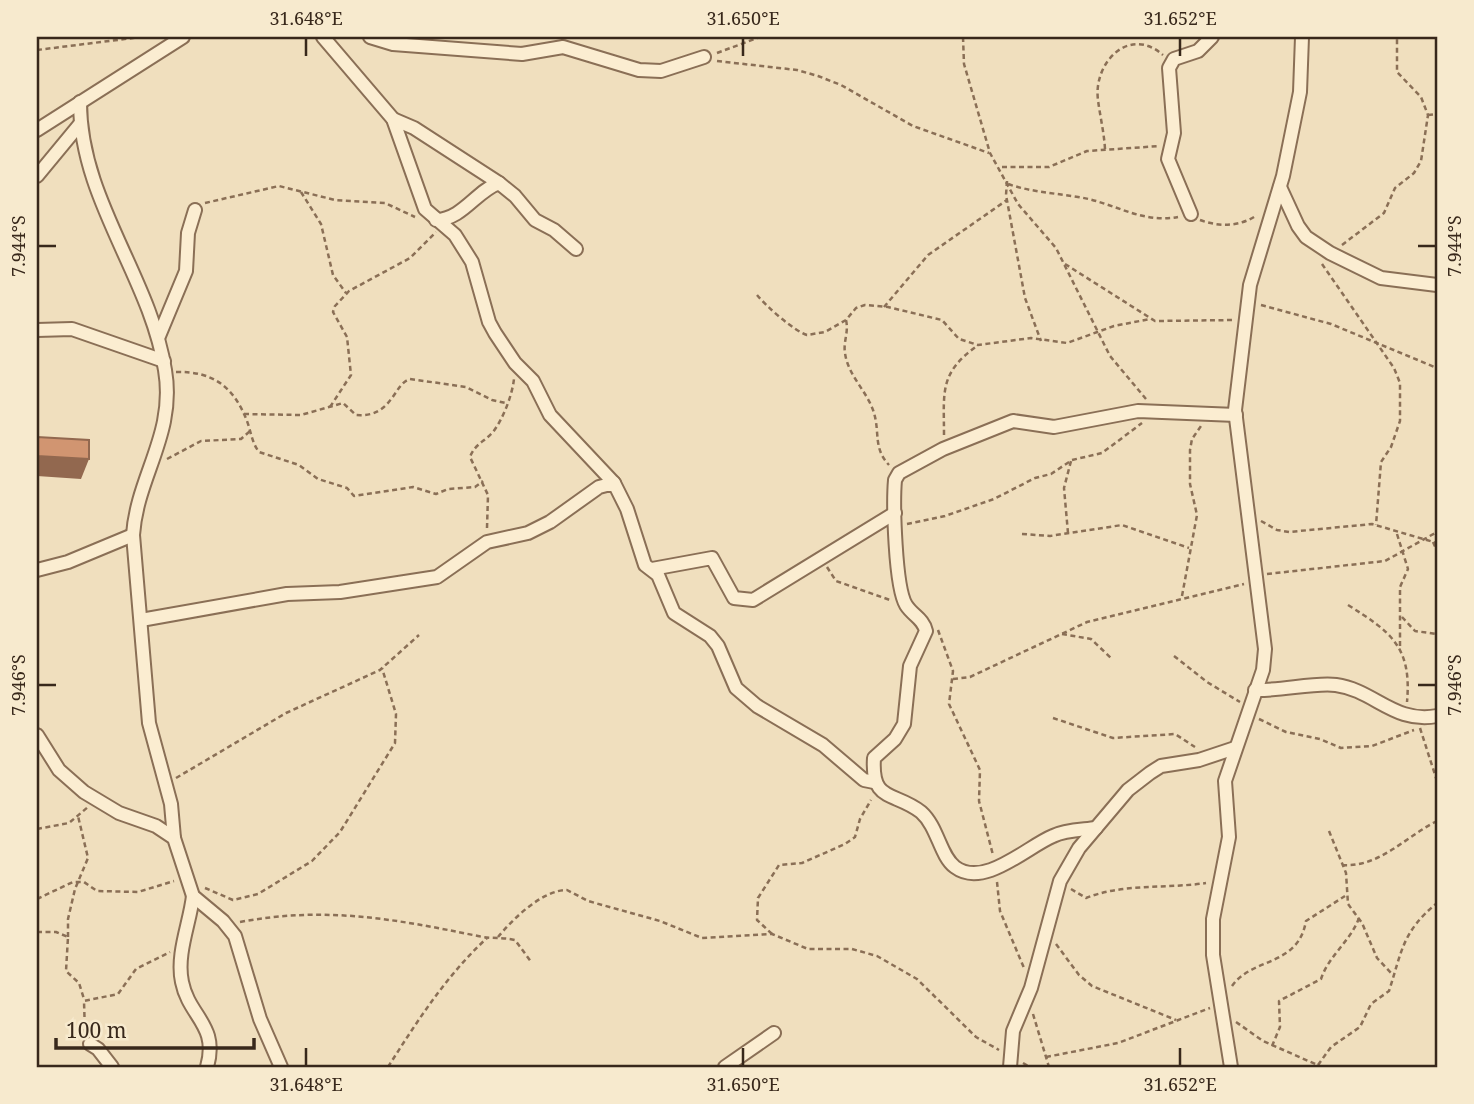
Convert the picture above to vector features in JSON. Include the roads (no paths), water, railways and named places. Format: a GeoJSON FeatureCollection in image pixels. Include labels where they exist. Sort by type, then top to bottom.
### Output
{"type":"FeatureCollection","features":[{"type":"Feature","properties":{"kind":"street"},"geometry":{"type":"LineString","coordinates":[[37,130],[183,37]]}},
{"type":"Feature","properties":{"kind":"street"},"geometry":{"type":"LineString","coordinates":[[323,37],[393,118],[425,209],[463,243],[475,271],[489,322],[515,363],[533,381],[550,415],[614,483],[627,509],[640,557],[658,575],[674,613],[710,636],[718,646],[741,694],[822,745],[864,779],[874,782]]}},
{"type":"Feature","properties":{"kind":"street"},"geometry":{"type":"LineString","coordinates":[[370,37],[393,44],[522,54],[563,47],[639,70],[661,71],[704,57]]}},
{"type":"Feature","properties":{"kind":"street"},"geometry":{"type":"LineString","coordinates":[[1191,214],[1168,159],[1174,133],[1170,62],[1198,51],[1212,37]]}},
{"type":"Feature","properties":{"kind":"street"},"geometry":{"type":"LineString","coordinates":[[1231,1067],[1213,956],[1213,919],[1229,836],[1225,781],[1262,670],[1265,649],[1236,415],[1247,302],[1280,187],[1300,92],[1303,37]]}},
{"type":"Feature","properties":{"kind":"street"},"geometry":{"type":"LineString","coordinates":[[80,102],[80,124],[93,181],[155,320],[165,367],[164,432],[135,514],[133,536],[149,723],[167,783],[174,838],[193,895],[183,950],[181,982],[207,1027],[210,1041],[207,1067]]}},
{"type":"Feature","properties":{"kind":"street"},"geometry":{"type":"LineString","coordinates":[[393,118],[414,128],[499,183],[515,196],[535,220],[554,230],[576,249]]}},
{"type":"Feature","properties":{"kind":"street"},"geometry":{"type":"LineString","coordinates":[[37,176],[80,124]]}},
{"type":"Feature","properties":{"kind":"street"},"geometry":{"type":"LineString","coordinates":[[439,222],[449,219],[489,187],[499,183]]}},
{"type":"Feature","properties":{"kind":"street"},"geometry":{"type":"LineString","coordinates":[[1280,187],[1298,226],[1324,255],[1381,278],[1437,285]]}},
{"type":"Feature","properties":{"kind":"street"},"geometry":{"type":"LineString","coordinates":[[159,336],[186,271],[188,233],[195,210]]}},
{"type":"Feature","properties":{"kind":"street"},"geometry":{"type":"LineString","coordinates":[[37,330],[72,329],[165,367]]}},
{"type":"Feature","properties":{"kind":"street"},"geometry":{"type":"LineString","coordinates":[[1096,828],[1052,836],[995,868],[976,872],[960,870],[951,865],[929,821],[920,811],[882,793],[874,782],[874,758],[895,739],[904,724],[910,666],[926,631],[919,617],[906,606],[898,574],[895,516],[897,475],[943,449],[1013,421],[1054,427],[1153,411],[1210,416],[1236,415]]}},
{"type":"Feature","properties":{"kind":"street"},"geometry":{"type":"LineString","coordinates":[[141,620],[287,594],[340,592],[437,577],[483,545],[539,528],[599,487],[614,483]]}},
{"type":"Feature","properties":{"kind":"street"},"geometry":{"type":"LineString","coordinates":[[652,569],[712,558],[734,598],[753,600],[807,564],[821,559],[895,516]]}},
{"type":"Feature","properties":{"kind":"street"},"geometry":{"type":"LineString","coordinates":[[37,570],[68,562],[133,536]]}},
{"type":"Feature","properties":{"kind":"street"},"geometry":{"type":"LineString","coordinates":[[1255,690],[1281,691],[1334,685],[1347,687],[1405,716],[1437,716]]}},
{"type":"Feature","properties":{"kind":"street"},"geometry":{"type":"LineString","coordinates":[[37,735],[68,780],[101,803],[156,826],[174,838]]}},
{"type":"Feature","properties":{"kind":"street"},"geometry":{"type":"LineString","coordinates":[[1010,1062],[1013,1031],[1030,991],[1060,881],[1096,828],[1128,790],[1161,766],[1214,756],[1235,747]]}},
{"type":"Feature","properties":{"kind":"street"},"geometry":{"type":"LineString","coordinates":[[193,895],[226,924],[235,936],[260,1019],[281,1067]]}},
{"type":"Feature","properties":{"kind":"street"},"geometry":{"type":"LineString","coordinates":[[725,1067],[774,1033]]}},
{"type":"Feature","properties":{"kind":"street"},"geometry":{"type":"LineString","coordinates":[[90,1044],[98,1049],[112,1067]]}}]}
